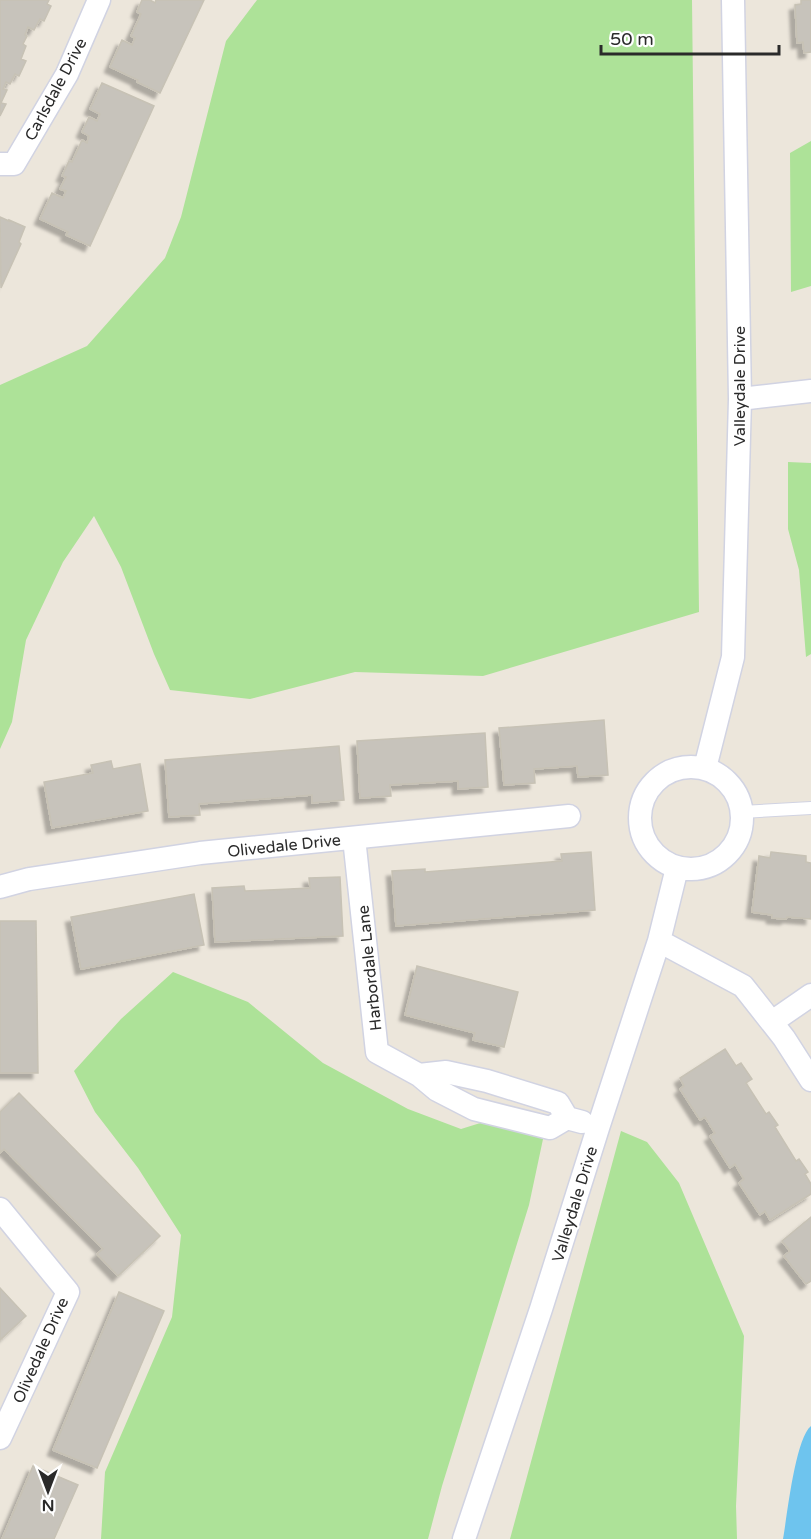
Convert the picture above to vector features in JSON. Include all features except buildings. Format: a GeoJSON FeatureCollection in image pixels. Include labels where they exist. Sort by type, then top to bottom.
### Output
{"type":"FeatureCollection","features":[{"type":"Feature","properties":{"kind":"street","name":"Carlsdale Drive"},"geometry":{"type":"LineString","coordinates":[[0,164],[14,164],[67,74],[99,0]]}},
{"type":"Feature","properties":{"kind":"street","name":"Valleydale Drive"},"geometry":{"type":"LineString","coordinates":[[705,768],[733,657],[740,399],[733,0]]}},
{"type":"Feature","properties":{"kind":"street"},"geometry":{"type":"LineString","coordinates":[[740,399],[811,392]]}},
{"type":"Feature","properties":{"kind":"street"},"geometry":{"type":"LineString","coordinates":[[685,767],[705,768],[723,777],[736,792],[742,812],[741,832],[732,850],[716,863],[697,869],[677,868],[659,858],[646,843],[640,824],[641,804],[650,786],[665,773],[685,767]]}},
{"type":"Feature","properties":{"kind":"street","name":"Olivedale Drive"},"geometry":{"type":"LineString","coordinates":[[0,887],[29,879],[200,853],[569,816]]}},
{"type":"Feature","properties":{"kind":"street","name":"Harbordale Lane"},"geometry":{"type":"LineString","coordinates":[[354,838],[377,1052],[419,1075],[437,1090],[474,1109],[550,1128],[567,1118]]}},
{"type":"Feature","properties":{"kind":"street","name":"Valleydale Drive"},"geometry":{"type":"LineString","coordinates":[[464,1539],[541,1309],[659,941],[677,868]]}},
{"type":"Feature","properties":{"kind":"street"},"geometry":{"type":"LineString","coordinates":[[659,941],[743,986],[784,1038],[811,1080]]}},
{"type":"Feature","properties":{"kind":"street"},"geometry":{"type":"LineString","coordinates":[[772,1022],[811,995]]}},
{"type":"Feature","properties":{"kind":"street"},"geometry":{"type":"LineString","coordinates":[[419,1075],[446,1072],[487,1081],[558,1104],[567,1118],[598,1128]]}},
{"type":"Feature","properties":{"kind":"street"},"geometry":{"type":"LineString","coordinates":[[507,1117],[515,1090]]}},
{"type":"Feature","properties":{"kind":"street","name":"Olivedale Drive"},"geometry":{"type":"LineString","coordinates":[[0,1209],[68,1292],[0,1438]]}},
{"type":"Feature","properties":{"kind":"lane"},"geometry":{"type":"LineString","coordinates":[[742,812],[811,808]]}},
{"type":"Feature","properties":{"kind":"green space"},"geometry":{"type":"Polygon","coordinates":[[[257,0],[692,0],[699,612],[483,676],[355,672],[250,699],[170,690],[121,567],[94,516],[63,562],[26,640],[12,722],[0,749],[0,385],[87,346],[165,258],[181,217],[226,41],[257,0]]]}},
{"type":"Feature","properties":{"kind":"green space"},"geometry":{"type":"Polygon","coordinates":[[[811,141],[811,286],[791,292],[790,153],[811,141]]]}},
{"type":"Feature","properties":{"kind":"green space"},"geometry":{"type":"Polygon","coordinates":[[[788,462],[811,463],[811,654],[806,657],[799,570],[788,529],[788,462]]]}},
{"type":"Feature","properties":{"kind":"green space"},"geometry":{"type":"Polygon","coordinates":[[[173,972],[248,1002],[323,1063],[408,1109],[461,1129],[512,1113],[546,1125],[529,1205],[442,1486],[428,1539],[101,1539],[105,1472],[172,1317],[181,1235],[138,1168],[95,1112],[74,1071],[121,1019],[173,972]]]}},
{"type":"Feature","properties":{"kind":"green space"},"geometry":{"type":"Polygon","coordinates":[[[621,1131],[647,1142],[679,1183],[744,1336],[736,1506],[737,1539],[510,1539],[621,1131]]]}},
{"type":"Feature","properties":{"kind":"water"},"geometry":{"type":"Polygon","coordinates":[[[811,1426],[811,1539],[783,1539],[796,1462],[805,1434],[811,1426]]]}}]}
